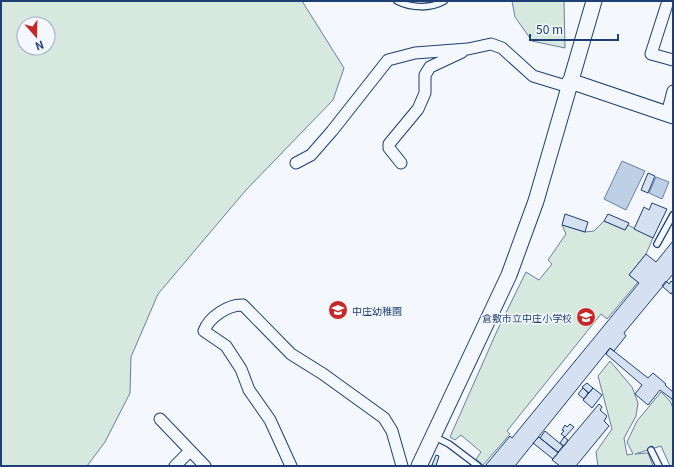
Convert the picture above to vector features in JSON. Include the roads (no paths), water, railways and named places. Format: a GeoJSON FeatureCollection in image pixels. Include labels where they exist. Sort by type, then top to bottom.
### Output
{"type":"FeatureCollection","features":[{"type":"Feature","properties":{"kind":"street"},"geometry":{"type":"LineString","coordinates":[[420,466],[432,436],[509,275],[536,201],[594,1]]}},
{"type":"Feature","properties":{"kind":"street"},"geometry":{"type":"LineString","coordinates":[[668,1],[652,54],[673,60]]}},
{"type":"Feature","properties":{"kind":"street"},"geometry":{"type":"LineString","coordinates":[[296,164],[311,155],[328,136],[388,60],[415,53],[468,49],[491,44],[502,48],[533,76],[570,84],[670,115],[673,91]]}},
{"type":"Feature","properties":{"kind":"street"},"geometry":{"type":"LineString","coordinates":[[400,163],[389,148],[389,144],[418,109],[425,93],[425,75],[430,67],[468,49]]}},
{"type":"Feature","properties":{"kind":"street"},"geometry":{"type":"LineString","coordinates":[[291,466],[270,420],[249,390],[241,369],[226,346],[204,331],[207,323],[230,307],[243,305],[291,354],[384,418],[392,431],[402,466]]}},
{"type":"Feature","properties":{"kind":"street"},"geometry":{"type":"LineString","coordinates":[[160,419],[205,466]]}},
{"type":"Feature","properties":{"kind":"street"},"geometry":{"type":"LineString","coordinates":[[175,466],[190,451]]}},
{"type":"Feature","properties":{"kind":"lane"},"geometry":{"type":"LineString","coordinates":[[397,1],[410,6],[421,6],[444,1]]}},
{"type":"Feature","properties":{"kind":"lane"},"geometry":{"type":"LineString","coordinates":[[657,244],[673,215]]}},
{"type":"Feature","properties":{"kind":"lane"},"geometry":{"type":"LineString","coordinates":[[432,436],[450,444],[478,466]]}},
{"type":"Feature","properties":{"kind":"lane"},"geometry":{"type":"LineString","coordinates":[[651,450],[659,466]]}},
{"type":"Feature","properties":{"kind":"water"},"geometry":{"type":"Polygon","coordinates":[[[622,161],[645,171],[626,210],[604,199],[622,161]]]}},
{"type":"Feature","properties":{"kind":"water"},"geometry":{"type":"Polygon","coordinates":[[[656,177],[669,182],[662,199],[649,193],[656,177]]]}},
{"type":"Feature","properties":{"kind":"place","name":"中庄幼稚園"},"geometry":{"type":"Point","coordinates":[338,310]}},
{"type":"Feature","properties":{"kind":"place","name":"倉敷市立中庄小学校"},"geometry":{"type":"Point","coordinates":[586,317]}}]}
